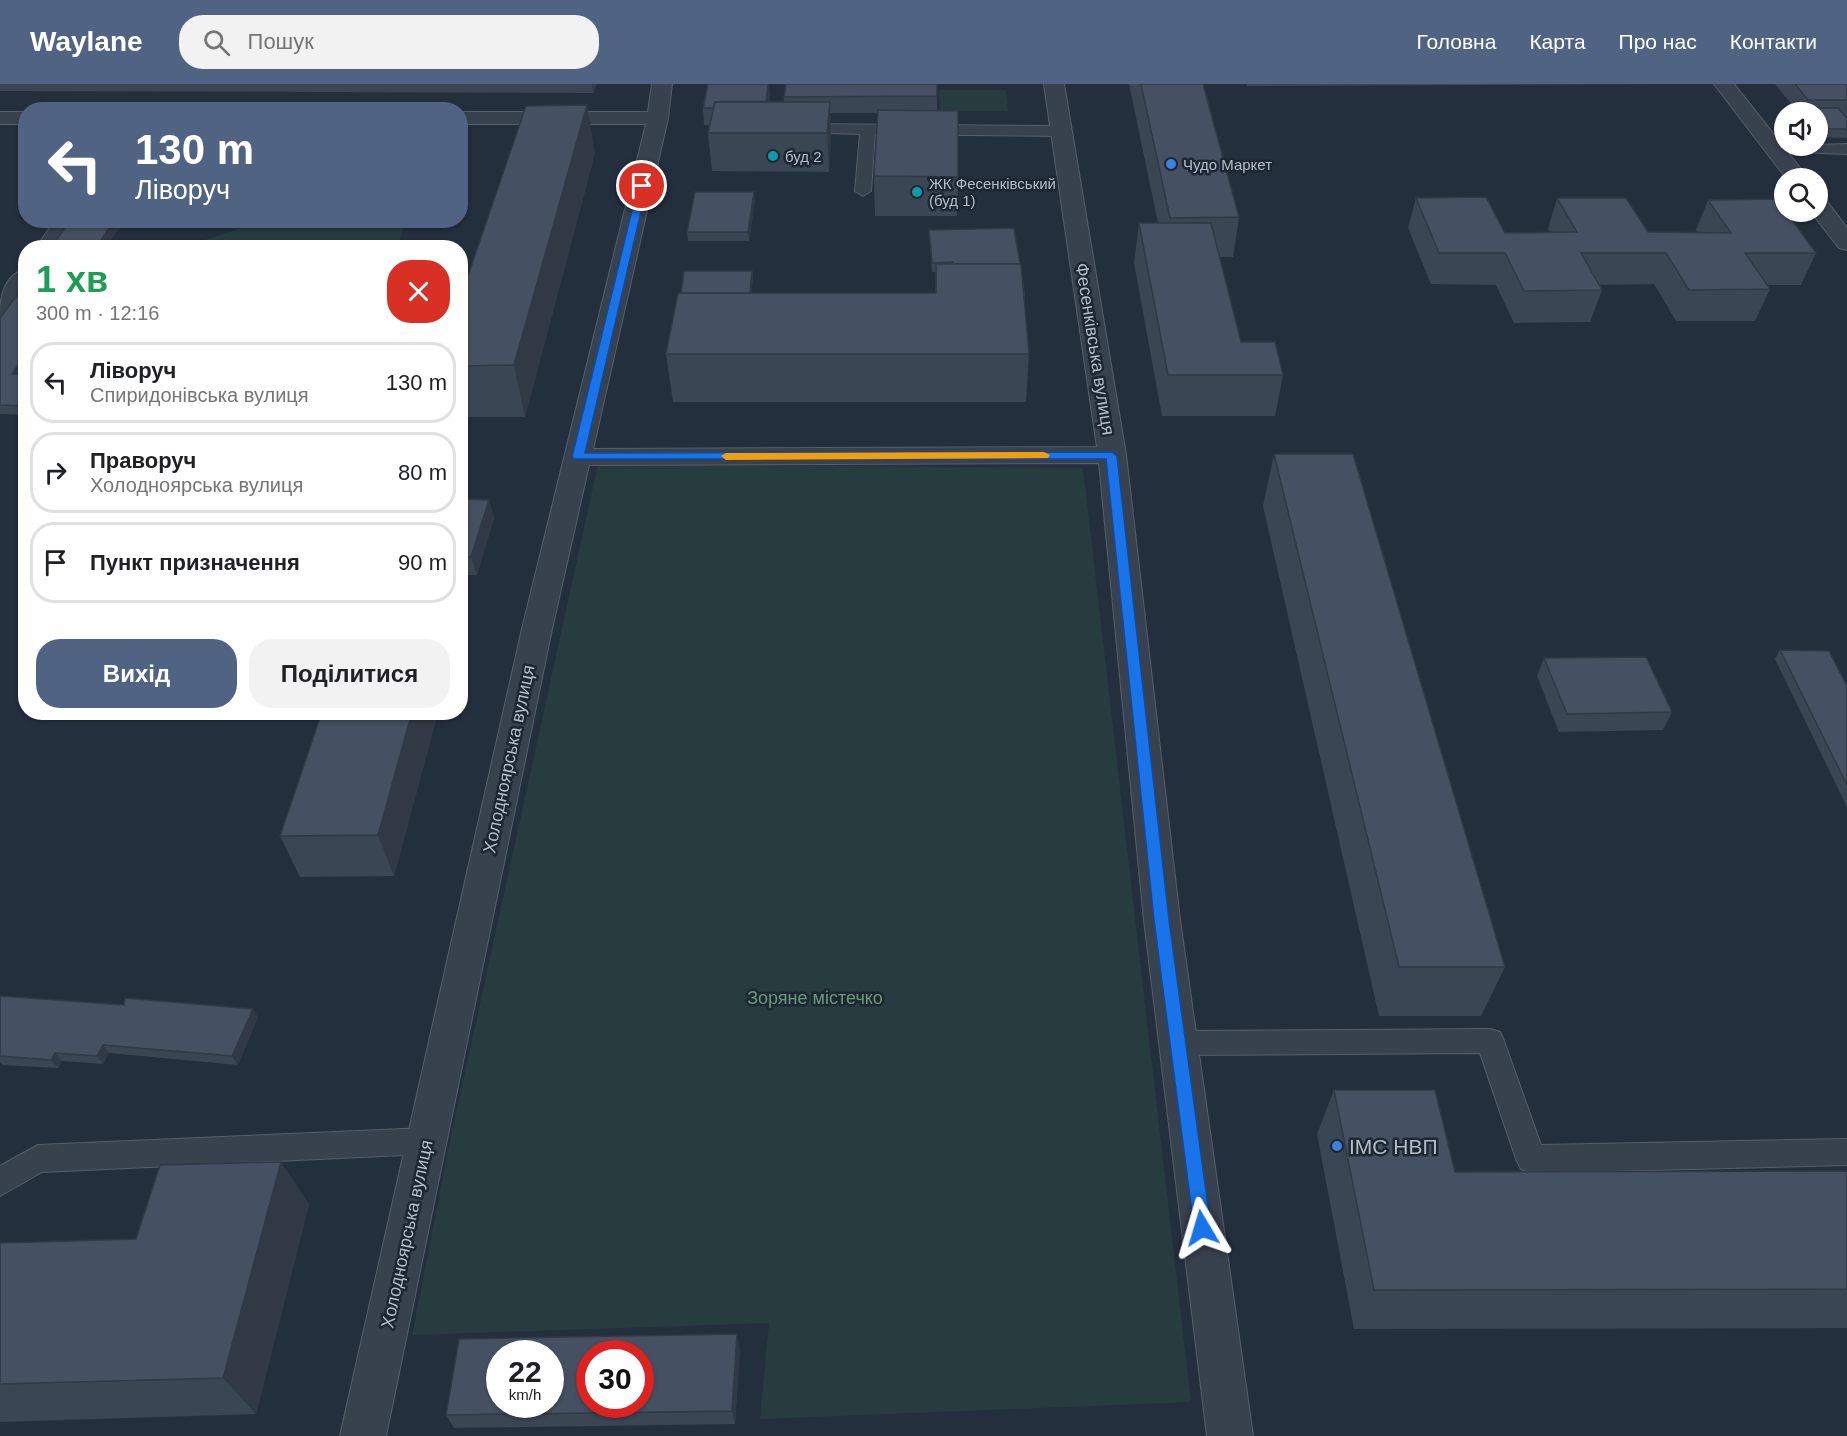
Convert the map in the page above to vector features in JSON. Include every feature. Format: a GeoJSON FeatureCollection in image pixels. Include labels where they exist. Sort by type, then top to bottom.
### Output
{"type":"FeatureCollection","features":[{"type":"Feature","properties":{"kind":"street","name":"Холодноярська вулиця"},"geometry":{"type":"LineString","coordinates":[[363,1436],[537,629],[658,118],[662,84]]}},
{"type":"Feature","properties":{"kind":"street","name":"Фесенківська вулиця"},"geometry":{"type":"LineString","coordinates":[[1054,84],[1112,456],[1160,908],[1230,1436]]}},
{"type":"Feature","properties":{"kind":"street"},"geometry":{"type":"LineString","coordinates":[[1724,84],[1774,148]]}},
{"type":"Feature","properties":{"kind":"street"},"geometry":{"type":"LineString","coordinates":[[0,118],[18,118]]}},
{"type":"Feature","properties":{"kind":"street"},"geometry":{"type":"LineString","coordinates":[[468,118],[658,118]]}},
{"type":"Feature","properties":{"kind":"street"},"geometry":{"type":"LineString","coordinates":[[1780,156],[1789,168]]}},
{"type":"Feature","properties":{"kind":"street"},"geometry":{"type":"LineString","coordinates":[[1828,218],[1847,243]]}},
{"type":"Feature","properties":{"kind":"street"},"geometry":{"type":"LineString","coordinates":[[0,310],[18,286]]}},
{"type":"Feature","properties":{"kind":"street"},"geometry":{"type":"LineString","coordinates":[[578,457],[1112,456]]}},
{"type":"Feature","properties":{"kind":"lane"},"geometry":{"type":"LineString","coordinates":[[782,129],[1061,131]]}},
{"type":"Feature","properties":{"kind":"lane"},"geometry":{"type":"LineString","coordinates":[[863,191],[868,130]]}},
{"type":"Feature","properties":{"kind":"lane"},"geometry":{"type":"LineString","coordinates":[[1828,149],[1847,149]]}},
{"type":"Feature","properties":{"kind":"lane"},"geometry":{"type":"LineString","coordinates":[[1178,1043],[1490,1041],[1531,1159],[1847,1152]]}},
{"type":"Feature","properties":{"kind":"lane"},"geometry":{"type":"LineString","coordinates":[[0,1182],[38,1160],[427,1141]]}},
{"type":"Feature","properties":{"kind":"green space"},"geometry":{"type":"Polygon","coordinates":[[[939,90],[1006,90],[1008,111],[940,111],[939,90]]]}},
{"type":"Feature","properties":{"kind":"green space"},"geometry":{"type":"Polygon","coordinates":[[[241,228],[404,228],[400,240],[205,240],[241,228]]]}},
{"type":"Feature","properties":{"kind":"green space","name":"Зоряне містечко"},"geometry":{"type":"Polygon","coordinates":[[[598,464],[1083,468],[1191,1402],[760,1419],[769,1323],[412,1335],[451,1136],[598,464]]]}},
{"type":"Feature","properties":{"kind":"building"},"geometry":{"type":"Polygon","coordinates":[[[708,84],[768,84],[766,102],[715,102],[713,108],[703,108],[708,84]]]}},
{"type":"Feature","properties":{"kind":"building"},"geometry":{"type":"Polygon","coordinates":[[[786,84],[937,84],[937,96],[784,97],[786,84]]]}},
{"type":"Feature","properties":{"kind":"building"},"geometry":{"type":"Polygon","coordinates":[[[1141,84],[1203,84],[1239,217],[1170,218],[1141,84]]]}},
{"type":"Feature","properties":{"kind":"building"},"geometry":{"type":"Polygon","coordinates":[[[1795,84],[1847,84],[1847,100],[1808,100],[1795,84]]]}},
{"type":"Feature","properties":{"kind":"building"},"geometry":{"type":"Polygon","coordinates":[[[715,102],[830,102],[827,133],[708,133],[715,102]]]}},
{"type":"Feature","properties":{"kind":"building"},"geometry":{"type":"Polygon","coordinates":[[[587,105],[514,365],[468,366],[468,276],[526,106],[587,105]]]}},
{"type":"Feature","properties":{"kind":"building"},"geometry":{"type":"Polygon","coordinates":[[[1828,108],[1838,108],[1847,118],[1847,129],[1828,129],[1828,108]]]}},
{"type":"Feature","properties":{"kind":"building"},"geometry":{"type":"Polygon","coordinates":[[[878,110],[958,111],[958,177],[874,176],[878,110]]]}},
{"type":"Feature","properties":{"kind":"building"},"geometry":{"type":"Polygon","coordinates":[[[695,192],[754,192],[748,232],[687,232],[695,192]]]}},
{"type":"Feature","properties":{"kind":"building"},"geometry":{"type":"Polygon","coordinates":[[[1486,197],[1505,233],[1577,232],[1557,198],[1626,198],[1648,232],[1731,233],[1708,200],[1774,199],[1774,222],[1794,222],[1816,253],[1745,253],[1770,289],[1689,290],[1666,253],[1581,253],[1602,290],[1524,291],[1505,253],[1439,253],[1416,198],[1486,197]]]}},
{"type":"Feature","properties":{"kind":"building"},"geometry":{"type":"Polygon","coordinates":[[[1139,223],[1211,223],[1241,342],[1275,342],[1283,375],[1168,375],[1139,223]]]}},
{"type":"Feature","properties":{"kind":"building"},"geometry":{"type":"Polygon","coordinates":[[[65,228],[109,228],[101,240],[56,240],[65,228]]]}},
{"type":"Feature","properties":{"kind":"building"},"geometry":{"type":"Polygon","coordinates":[[[1014,228],[1020,264],[932,263],[929,230],[1014,228]]]}},
{"type":"Feature","properties":{"kind":"building"},"geometry":{"type":"Polygon","coordinates":[[[936,264],[1021,264],[1029,354],[666,354],[678,293],[936,293],[936,264]]]}},
{"type":"Feature","properties":{"kind":"building"},"geometry":{"type":"Polygon","coordinates":[[[684,271],[752,271],[750,293],[681,293],[684,271]]]}},
{"type":"Feature","properties":{"kind":"building"},"geometry":{"type":"Polygon","coordinates":[[[18,294],[18,365],[12,374],[18,374],[18,406],[0,405],[0,318],[18,294]]]}},
{"type":"Feature","properties":{"kind":"building"},"geometry":{"type":"Polygon","coordinates":[[[1274,454],[1353,454],[1505,967],[1399,967],[1274,454]]]}},
{"type":"Feature","properties":{"kind":"building"},"geometry":{"type":"Polygon","coordinates":[[[468,499],[489,500],[471,557],[468,557],[468,499]]]}},
{"type":"Feature","properties":{"kind":"building"},"geometry":{"type":"Polygon","coordinates":[[[1780,650],[1829,651],[1847,686],[1847,785],[1780,650]]]}},
{"type":"Feature","properties":{"kind":"building"},"geometry":{"type":"Polygon","coordinates":[[[1646,657],[1672,712],[1567,714],[1544,658],[1646,657]]]}},
{"type":"Feature","properties":{"kind":"building"},"geometry":{"type":"Polygon","coordinates":[[[319,720],[410,720],[378,835],[280,836],[319,720]]]}},
{"type":"Feature","properties":{"kind":"building"},"geometry":{"type":"Polygon","coordinates":[[[0,996],[124,1005],[125,998],[253,1009],[232,1056],[103,1045],[97,1056],[55,1053],[51,1060],[0,1056],[0,996]]]}},
{"type":"Feature","properties":{"kind":"building"},"geometry":{"type":"Polygon","coordinates":[[[1334,1090],[1435,1090],[1455,1172],[1847,1171],[1847,1289],[1374,1290],[1334,1090]]]}},
{"type":"Feature","properties":{"kind":"building"},"geometry":{"type":"Polygon","coordinates":[[[281,1162],[223,1378],[0,1384],[0,1243],[136,1239],[160,1165],[281,1162]]]}},
{"type":"Feature","properties":{"kind":"building"},"geometry":{"type":"Polygon","coordinates":[[[737,1334],[732,1411],[654,1412],[654,1340],[576,1340],[576,1413],[564,1413],[564,1340],[486,1340],[486,1414],[446,1415],[459,1339],[737,1334]]]}},
{"type":"Feature","properties":{"kind":"slow traffic"},"geometry":{"type":"LineString","coordinates":[[726,456],[1044,455]]}},
{"type":"Feature","properties":{"kind":"place","name":"буд 2"},"geometry":{"type":"Point","coordinates":[773,156]}},
{"type":"Feature","properties":{"kind":"place","name":"Чудо Маркет"},"geometry":{"type":"Point","coordinates":[1171,164]}},
{"type":"Feature","properties":{"kind":"place","name":"ЖК Фесенківський (буд 1)"},"geometry":{"type":"Point","coordinates":[917,192]}},
{"type":"Feature","properties":{"kind":"place","name":"ІМС НВП"},"geometry":{"type":"Point","coordinates":[1337,1146]}},
{"type":"Feature","properties":{"kind":"route"},"geometry":{"type":"LineString","coordinates":[[642,186],[578,457],[1112,456],[1162,920],[1202,1228]]}}]}
